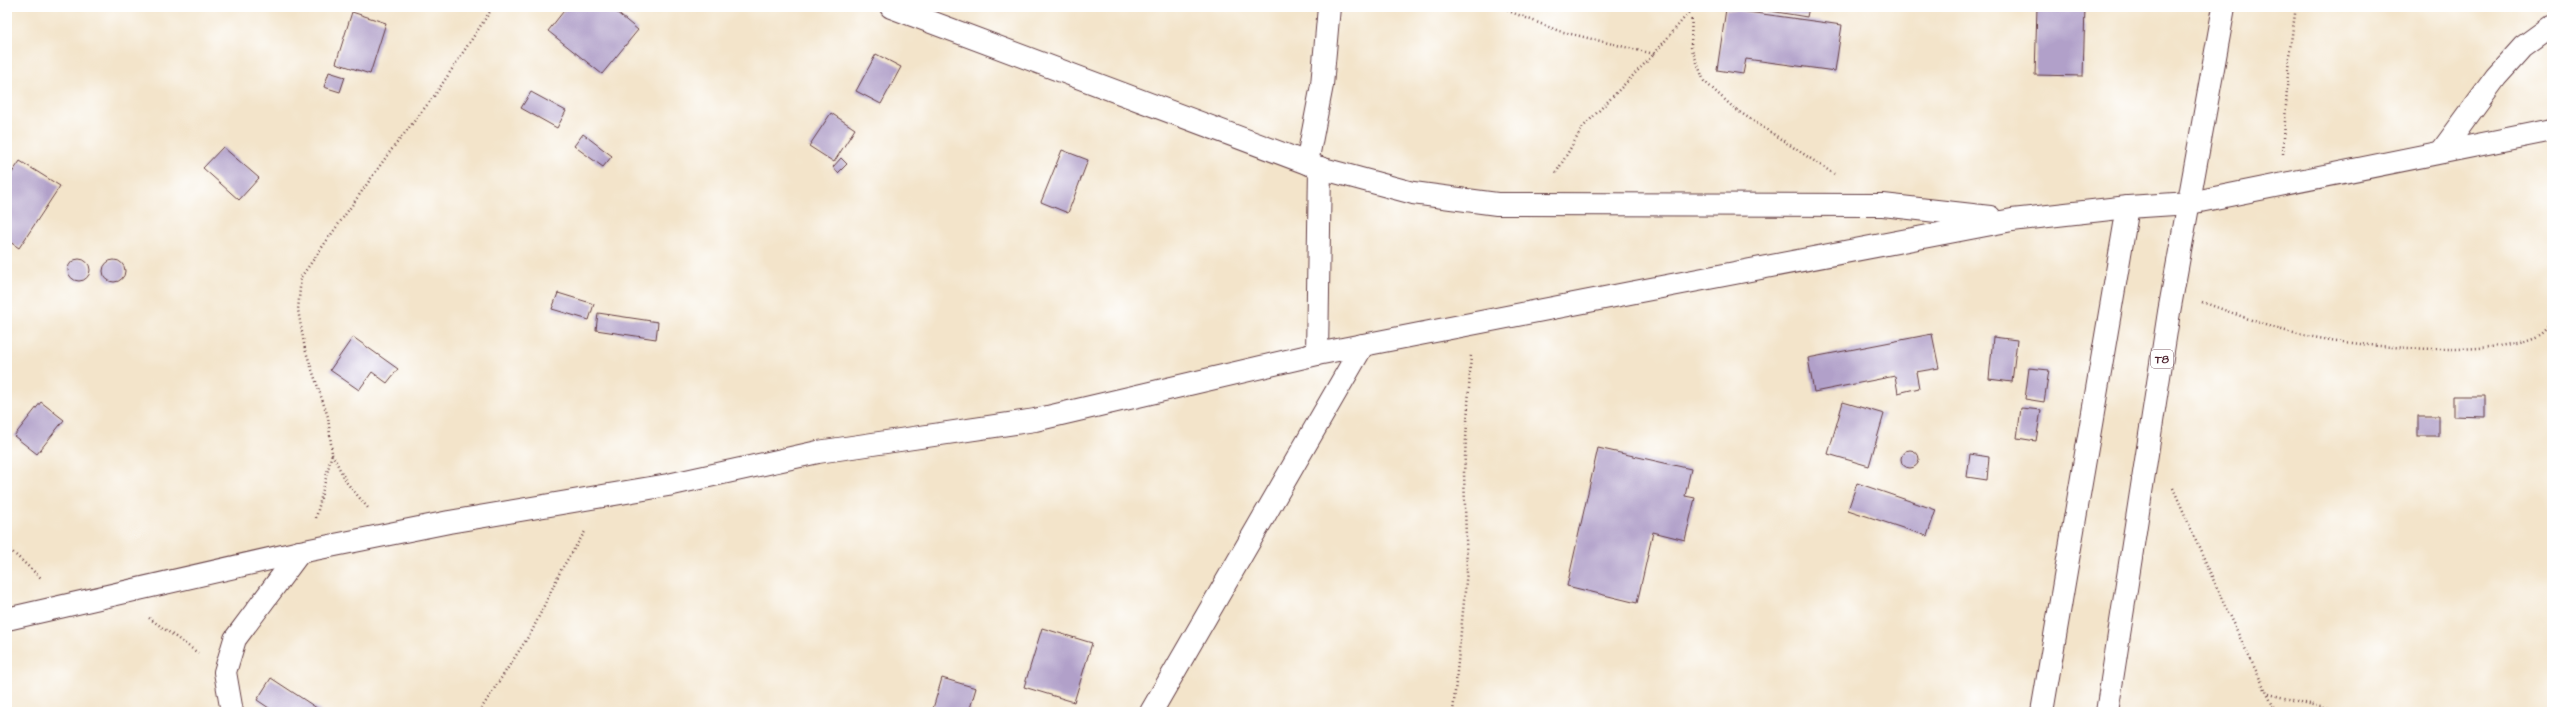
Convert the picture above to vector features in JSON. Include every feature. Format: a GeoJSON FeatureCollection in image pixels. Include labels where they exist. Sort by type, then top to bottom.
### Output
{"type":"FeatureCollection","features":[{"type":"Feature","properties":{"kind":"street"},"geometry":{"type":"LineString","coordinates":[[891,7],[1313,166],[1413,193],[1496,204],[1883,205],[2012,220]]}},
{"type":"Feature","properties":{"kind":"street"},"geometry":{"type":"LineString","coordinates":[[1317,354],[1313,166],[1329,7]]}},
{"type":"Feature","properties":{"kind":"street","name":"T8"},"geometry":{"type":"LineString","coordinates":[[2107,712],[2173,292],[2224,7]]}},
{"type":"Feature","properties":{"kind":"street"},"geometry":{"type":"LineString","coordinates":[[2441,152],[2496,77],[2523,47],[2552,26]]}},
{"type":"Feature","properties":{"kind":"street"},"geometry":{"type":"LineString","coordinates":[[7,619],[71,606],[300,552],[391,534],[668,485],[818,452],[1035,420],[1317,354],[2012,220],[2128,207],[2190,203],[2552,130]]}},
{"type":"Feature","properties":{"kind":"street"},"geometry":{"type":"LineString","coordinates":[[2042,712],[2128,207]]}},
{"type":"Feature","properties":{"kind":"street"},"geometry":{"type":"LineString","coordinates":[[1151,712],[1363,345]]}},
{"type":"Feature","properties":{"kind":"street"},"geometry":{"type":"LineString","coordinates":[[232,712],[226,672],[235,639],[300,552]]}},
{"type":"Feature","properties":{"kind":"path"},"geometry":{"type":"LineString","coordinates":[[300,552],[319,511],[332,453],[328,417],[305,350],[298,310],[302,277],[389,153],[435,94],[493,7]]}},
{"type":"Feature","properties":{"kind":"path"},"geometry":{"type":"LineString","coordinates":[[1505,7],[1511,12],[1559,31],[1654,54]]}},
{"type":"Feature","properties":{"kind":"path"},"geometry":{"type":"LineString","coordinates":[[2281,184],[2289,56],[2296,7]]}},
{"type":"Feature","properties":{"kind":"path"},"geometry":{"type":"LineString","coordinates":[[1537,204],[1583,127],[1654,54],[1692,8]]}},
{"type":"Feature","properties":{"kind":"path"},"geometry":{"type":"LineString","coordinates":[[1692,8],[1691,46],[1704,81],[1735,109],[1839,177]]}},
{"type":"Feature","properties":{"kind":"path"},"geometry":{"type":"LineString","coordinates":[[2173,292],[2283,330],[2356,343],[2440,350],[2498,347],[2540,334],[2552,322]]}},
{"type":"Feature","properties":{"kind":"path"},"geometry":{"type":"LineString","coordinates":[[1453,712],[1467,571],[1464,473],[1472,324]]}},
{"type":"Feature","properties":{"kind":"path"},"geometry":{"type":"LineString","coordinates":[[332,453],[347,483],[391,534]]}},
{"type":"Feature","properties":{"kind":"path"},"geometry":{"type":"LineString","coordinates":[[2172,484],[2228,613],[2269,694],[2276,712]]}},
{"type":"Feature","properties":{"kind":"path"},"geometry":{"type":"LineString","coordinates":[[479,712],[532,631],[561,570],[608,495]]}},
{"type":"Feature","properties":{"kind":"path"},"geometry":{"type":"LineString","coordinates":[[7,547],[71,606]]}},
{"type":"Feature","properties":{"kind":"path"},"geometry":{"type":"LineString","coordinates":[[118,595],[226,672]]}},
{"type":"Feature","properties":{"kind":"path"},"geometry":{"type":"LineString","coordinates":[[2269,694],[2340,712]]}},
{"type":"Feature","properties":{"kind":"building"},"geometry":{"type":"Polygon","coordinates":[[[567,7],[610,7],[638,30],[602,74],[548,31],[567,7]]]}},
{"type":"Feature","properties":{"kind":"building"},"geometry":{"type":"Polygon","coordinates":[[[1745,7],[1809,7],[1807,17],[1745,7]]]}},
{"type":"Feature","properties":{"kind":"building"},"geometry":{"type":"Polygon","coordinates":[[[2037,7],[2085,7],[2083,76],[2035,75],[2037,7]]]}},
{"type":"Feature","properties":{"kind":"building"},"geometry":{"type":"Polygon","coordinates":[[[1726,9],[1842,25],[1835,71],[1746,59],[1743,74],[1717,70],[1726,9]]]}},
{"type":"Feature","properties":{"kind":"building"},"geometry":{"type":"Polygon","coordinates":[[[352,12],[386,23],[370,74],[336,63],[352,12]]]}},
{"type":"Feature","properties":{"kind":"building"},"geometry":{"type":"Polygon","coordinates":[[[876,54],[901,67],[881,104],[856,91],[876,54]]]}},
{"type":"Feature","properties":{"kind":"building"},"geometry":{"type":"Polygon","coordinates":[[[329,72],[345,77],[340,92],[324,87],[329,72]]]}},
{"type":"Feature","properties":{"kind":"building"},"geometry":{"type":"Polygon","coordinates":[[[531,92],[566,111],[557,128],[521,108],[531,92]]]}},
{"type":"Feature","properties":{"kind":"building"},"geometry":{"type":"Polygon","coordinates":[[[831,113],[855,129],[834,162],[809,146],[831,113]]]}},
{"type":"Feature","properties":{"kind":"building"},"geometry":{"type":"Polygon","coordinates":[[[583,134],[612,156],[603,167],[574,146],[583,134]]]}},
{"type":"Feature","properties":{"kind":"building"},"geometry":{"type":"Polygon","coordinates":[[[223,147],[259,178],[239,200],[203,168],[223,147]]]}},
{"type":"Feature","properties":{"kind":"building"},"geometry":{"type":"Polygon","coordinates":[[[1062,150],[1088,160],[1068,213],[1041,202],[1062,150]]]}},
{"type":"Feature","properties":{"kind":"building"},"geometry":{"type":"Polygon","coordinates":[[[841,158],[847,164],[838,173],[833,167],[841,158]]]}},
{"type":"Feature","properties":{"kind":"building"},"geometry":{"type":"Polygon","coordinates":[[[20,161],[60,186],[19,248],[7,240],[7,180],[20,161]]]}},
{"type":"Feature","properties":{"kind":"building"},"geometry":{"type":"Polygon","coordinates":[[[79,259],[87,262],[90,270],[87,278],[79,281],[71,278],[68,270],[71,262],[79,259]]]}},
{"type":"Feature","properties":{"kind":"building"},"geometry":{"type":"Polygon","coordinates":[[[110,260],[118,260],[125,267],[125,275],[118,282],[110,282],[103,275],[103,267],[110,260]]]}},
{"type":"Feature","properties":{"kind":"building"},"geometry":{"type":"Polygon","coordinates":[[[558,293],[594,304],[589,320],[552,309],[558,293]]]}},
{"type":"Feature","properties":{"kind":"building"},"geometry":{"type":"Polygon","coordinates":[[[598,313],[658,322],[656,339],[596,330],[598,313]]]}},
{"type":"Feature","properties":{"kind":"building"},"geometry":{"type":"Polygon","coordinates":[[[1932,334],[1939,368],[1916,372],[1919,388],[1898,393],[1895,376],[1814,392],[1808,358],[1932,334]]]}},
{"type":"Feature","properties":{"kind":"building"},"geometry":{"type":"Polygon","coordinates":[[[353,337],[398,369],[387,383],[372,372],[359,390],[330,370],[353,337]]]}},
{"type":"Feature","properties":{"kind":"building"},"geometry":{"type":"Polygon","coordinates":[[[1993,337],[2017,340],[2012,382],[1989,379],[1993,337]]]}},
{"type":"Feature","properties":{"kind":"building"},"geometry":{"type":"Polygon","coordinates":[[[2029,368],[2049,370],[2044,402],[2025,399],[2029,368]]]}},
{"type":"Feature","properties":{"kind":"building"},"geometry":{"type":"Polygon","coordinates":[[[2453,396],[2485,396],[2485,417],[2453,416],[2453,396]]]}},
{"type":"Feature","properties":{"kind":"building"},"geometry":{"type":"Polygon","coordinates":[[[41,402],[64,420],[37,454],[14,436],[41,402]]]}},
{"type":"Feature","properties":{"kind":"building"},"geometry":{"type":"Polygon","coordinates":[[[1843,402],[1884,414],[1869,466],[1828,454],[1843,402]]]}},
{"type":"Feature","properties":{"kind":"building"},"geometry":{"type":"Polygon","coordinates":[[[2021,408],[2041,410],[2036,441],[2017,438],[2021,408]]]}},
{"type":"Feature","properties":{"kind":"building"},"geometry":{"type":"Polygon","coordinates":[[[2418,416],[2439,416],[2439,436],[2418,436],[2418,416]]]}},
{"type":"Feature","properties":{"kind":"building"},"geometry":{"type":"Polygon","coordinates":[[[1598,448],[1691,469],[1685,496],[1695,498],[1685,540],[1653,532],[1637,603],[1567,586],[1598,448]]]}},
{"type":"Feature","properties":{"kind":"building"},"geometry":{"type":"Polygon","coordinates":[[[1910,450],[1916,453],[1919,459],[1916,465],[1910,468],[1904,465],[1901,459],[1904,453],[1910,450]]]}},
{"type":"Feature","properties":{"kind":"building"},"geometry":{"type":"Polygon","coordinates":[[[1970,454],[1989,457],[1987,480],[1967,477],[1970,454]]]}},
{"type":"Feature","properties":{"kind":"building"},"geometry":{"type":"Polygon","coordinates":[[[1857,483],[1936,510],[1927,536],[1848,510],[1857,483]]]}},
{"type":"Feature","properties":{"kind":"building"},"geometry":{"type":"Polygon","coordinates":[[[1042,628],[1092,643],[1074,702],[1024,687],[1042,628]]]}},
{"type":"Feature","properties":{"kind":"building"},"geometry":{"type":"Polygon","coordinates":[[[271,678],[323,712],[275,712],[257,700],[271,678]]]}},
{"type":"Feature","properties":{"kind":"building"},"geometry":{"type":"Polygon","coordinates":[[[942,678],[976,688],[969,712],[932,712],[942,678]]]}}]}
